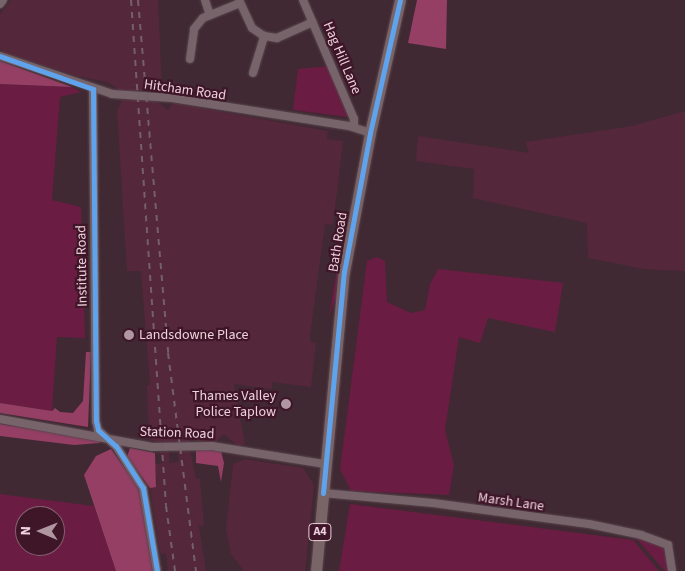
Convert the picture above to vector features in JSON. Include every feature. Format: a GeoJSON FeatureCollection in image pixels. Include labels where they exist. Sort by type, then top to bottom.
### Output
{"type":"FeatureCollection","features":[{"type":"Feature","properties":{"kind":"main road","name":"Bath Road"},"geometry":{"type":"LineString","coordinates":[[316,571],[324,464],[344,272],[370,133],[400,0]]}},
{"type":"Feature","properties":{"kind":"street"},"geometry":{"type":"LineString","coordinates":[[0,4],[3,0]]}},
{"type":"Feature","properties":{"kind":"street"},"geometry":{"type":"LineString","coordinates":[[205,0],[210,15]]}},
{"type":"Feature","properties":{"kind":"street","name":"Hag Hill Lane"},"geometry":{"type":"LineString","coordinates":[[303,0],[354,119],[354,127]]}},
{"type":"Feature","properties":{"kind":"street"},"geometry":{"type":"LineString","coordinates":[[190,59],[194,29],[203,18],[240,2],[252,28],[264,36],[277,38],[313,22]]}},
{"type":"Feature","properties":{"kind":"street"},"geometry":{"type":"LineString","coordinates":[[253,73],[264,36]]}},
{"type":"Feature","properties":{"kind":"street","name":"Hitcham Road"},"geometry":{"type":"LineString","coordinates":[[0,56],[93,89],[121,95],[172,98],[354,127],[370,133]]}},
{"type":"Feature","properties":{"kind":"street","name":"Institute Road"},"geometry":{"type":"LineString","coordinates":[[93,89],[96,426],[118,449],[143,488],[157,571]]}},
{"type":"Feature","properties":{"kind":"street","name":"Station Road"},"geometry":{"type":"LineString","coordinates":[[0,419],[157,447],[212,446],[324,464]]}},
{"type":"Feature","properties":{"kind":"street","name":"Marsh Lane"},"geometry":{"type":"LineString","coordinates":[[323,492],[432,503],[589,524],[641,535],[668,545],[672,571]]}},
{"type":"Feature","properties":{"kind":"shaded area"},"geometry":{"type":"Polygon","coordinates":[[[11,0],[158,0],[162,90],[122,92],[108,82],[77,76],[5,53],[0,49],[0,14],[11,0]]]}},
{"type":"Feature","properties":{"kind":"shaded area"},"geometry":{"type":"Polygon","coordinates":[[[417,0],[447,0],[446,49],[408,43],[417,0]]]}},
{"type":"Feature","properties":{"kind":"shaded area"},"geometry":{"type":"Polygon","coordinates":[[[0,61],[72,87],[0,84],[0,61]]]}},
{"type":"Feature","properties":{"kind":"shaded area"},"geometry":{"type":"Polygon","coordinates":[[[329,66],[348,117],[293,110],[298,69],[329,66]]]}},
{"type":"Feature","properties":{"kind":"shaded area"},"geometry":{"type":"Polygon","coordinates":[[[0,84],[72,87],[81,92],[60,97],[52,200],[81,207],[85,338],[57,337],[52,411],[0,403],[0,84]]]}},
{"type":"Feature","properties":{"kind":"shaded area"},"geometry":{"type":"Polygon","coordinates":[[[153,99],[168,110],[173,103],[328,131],[327,139],[343,141],[333,225],[325,224],[310,336],[310,341],[316,343],[311,387],[272,382],[272,389],[234,384],[245,444],[238,446],[224,434],[215,442],[196,441],[187,425],[190,443],[160,443],[149,439],[147,385],[150,385],[141,271],[127,271],[117,111],[122,100],[153,99]]]}},
{"type":"Feature","properties":{"kind":"shaded area"},"geometry":{"type":"Polygon","coordinates":[[[685,111],[685,271],[644,269],[588,258],[587,223],[473,198],[474,169],[416,161],[418,136],[529,153],[526,142],[632,126],[685,111]]]}},
{"type":"Feature","properties":{"kind":"shaded area"},"geometry":{"type":"Polygon","coordinates":[[[341,245],[337,296],[329,316],[341,245]]]}},
{"type":"Feature","properties":{"kind":"shaded area"},"geometry":{"type":"Polygon","coordinates":[[[377,257],[385,261],[387,302],[411,313],[425,310],[430,284],[438,269],[563,283],[555,332],[488,318],[480,343],[459,337],[445,430],[454,465],[449,495],[351,491],[340,469],[367,261],[377,257]]]}},
{"type":"Feature","properties":{"kind":"shaded area"},"geometry":{"type":"Polygon","coordinates":[[[86,352],[91,352],[88,427],[0,413],[0,403],[52,411],[55,408],[60,412],[73,413],[83,401],[86,352]]]}},
{"type":"Feature","properties":{"kind":"shaded area"},"geometry":{"type":"Polygon","coordinates":[[[0,424],[98,440],[100,443],[74,445],[0,436],[0,424]]]}},
{"type":"Feature","properties":{"kind":"shaded area"},"geometry":{"type":"Polygon","coordinates":[[[130,448],[155,453],[156,487],[150,488],[127,457],[130,448]]]}},
{"type":"Feature","properties":{"kind":"shaded area"},"geometry":{"type":"Polygon","coordinates":[[[111,449],[135,482],[142,498],[154,571],[116,571],[84,475],[96,456],[111,449]]]}},
{"type":"Feature","properties":{"kind":"shaded area"},"geometry":{"type":"Polygon","coordinates":[[[196,449],[221,451],[224,463],[221,482],[218,466],[196,463],[196,449]]]}},
{"type":"Feature","properties":{"kind":"shaded area"},"geometry":{"type":"Polygon","coordinates":[[[190,450],[196,479],[200,479],[204,525],[199,526],[206,571],[168,571],[166,553],[161,554],[159,545],[150,488],[157,484],[155,464],[162,463],[160,452],[169,452],[169,463],[179,462],[178,451],[190,450]]]}},
{"type":"Feature","properties":{"kind":"shaded area"},"geometry":{"type":"Polygon","coordinates":[[[245,459],[303,468],[314,485],[305,571],[244,571],[231,554],[226,529],[233,464],[245,459]]]}},
{"type":"Feature","properties":{"kind":"shaded area"},"geometry":{"type":"Polygon","coordinates":[[[0,494],[94,506],[116,571],[0,571],[0,494]]]}},
{"type":"Feature","properties":{"kind":"shaded area"},"geometry":{"type":"Polygon","coordinates":[[[350,504],[633,540],[659,571],[339,571],[350,504]]]}},
{"type":"Feature","properties":{"kind":"shaded area"},"geometry":{"type":"Polygon","coordinates":[[[634,536],[662,547],[667,553],[670,571],[665,571],[634,536]]]}},
{"type":"Feature","properties":{"kind":"railway"},"geometry":{"type":"LineString","coordinates":[[131,0],[166,506],[175,571]]}},
{"type":"Feature","properties":{"kind":"railway"},"geometry":{"type":"LineString","coordinates":[[138,0],[168,353],[196,571]]}},
{"type":"Feature","properties":{"kind":"cycle path"},"geometry":{"type":"LineString","coordinates":[[323,493],[344,272],[370,133],[400,0]]}},
{"type":"Feature","properties":{"kind":"cycle path"},"geometry":{"type":"LineString","coordinates":[[0,56],[93,89],[96,421],[98,430],[116,446],[143,488],[157,571]]}},
{"type":"Feature","properties":{"kind":"place","name":"Landsdowne Place"},"geometry":{"type":"Point","coordinates":[129,335]}},
{"type":"Feature","properties":{"kind":"place","name":"Thames Valley Police Taplow"},"geometry":{"type":"Point","coordinates":[286,404]}}]}
